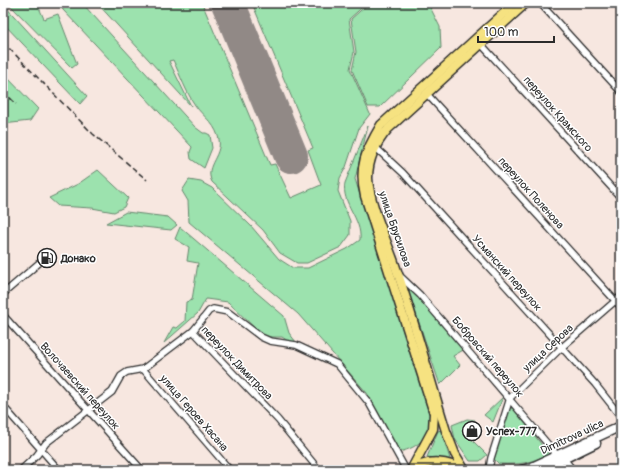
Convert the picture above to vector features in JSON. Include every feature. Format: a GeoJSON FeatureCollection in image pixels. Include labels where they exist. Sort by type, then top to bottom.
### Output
{"type":"FeatureCollection","features":[{"type":"Feature","properties":{"kind":"main road","name":"улица Брусилова"},"geometry":{"type":"LineString","coordinates":[[412,470],[433,429],[434,414],[365,196],[362,183],[365,158],[370,144],[381,125],[515,3]]}},
{"type":"Feature","properties":{"kind":"main road","name":"улица Брусилова"},"geometry":{"type":"LineString","coordinates":[[466,470],[455,454],[446,431],[399,275],[370,192],[368,174],[375,147],[388,129],[526,3]]}},
{"type":"Feature","properties":{"kind":"main road","name":"Dimitrova ulica"},"geometry":{"type":"LineString","coordinates":[[561,457],[621,426]]}},
{"type":"Feature","properties":{"kind":"main road"},"geometry":{"type":"LineString","coordinates":[[521,470],[561,457],[621,432]]}},
{"type":"Feature","properties":{"kind":"main road"},"geometry":{"type":"LineString","coordinates":[[541,470],[561,457]]}},
{"type":"Feature","properties":{"kind":"main road"},"geometry":{"type":"LineString","coordinates":[[412,470],[423,464],[431,462],[450,465],[466,470]]}},
{"type":"Feature","properties":{"kind":"street"},"geometry":{"type":"LineString","coordinates":[[540,3],[621,92]]}},
{"type":"Feature","properties":{"kind":"street","name":"переулок Крамского"},"geometry":{"type":"LineString","coordinates":[[481,44],[621,198]]}},
{"type":"Feature","properties":{"kind":"street","name":"переулок Поленова"},"geometry":{"type":"LineString","coordinates":[[426,93],[621,307]]}},
{"type":"Feature","properties":{"kind":"street","name":"Усманский переулок"},"geometry":{"type":"LineString","coordinates":[[375,147],[403,173],[595,384],[621,417]]}},
{"type":"Feature","properties":{"kind":"street"},"geometry":{"type":"LineString","coordinates":[[3,294],[39,263]]}},
{"type":"Feature","properties":{"kind":"street","name":"Бобровский переулок"},"geometry":{"type":"LineString","coordinates":[[399,275],[420,295],[573,470]]}},
{"type":"Feature","properties":{"kind":"street","name":"улица Серова"},"geometry":{"type":"LineString","coordinates":[[489,470],[491,458],[510,398],[561,348],[621,296]]}},
{"type":"Feature","properties":{"kind":"street"},"geometry":{"type":"LineString","coordinates":[[193,331],[209,311],[220,309],[228,312],[261,337],[270,341],[296,345],[337,364],[369,402],[406,470]]}},
{"type":"Feature","properties":{"kind":"street","name":"Волочаевский переулок"},"geometry":{"type":"LineString","coordinates":[[3,316],[142,470]]}},
{"type":"Feature","properties":{"kind":"street","name":"переулок Димитрова"},"geometry":{"type":"LineString","coordinates":[[21,470],[46,443],[112,392],[121,376],[126,372],[144,369],[193,331],[278,420],[319,470]]}},
{"type":"Feature","properties":{"kind":"street","name":"улица Героев Хасана"},"geometry":{"type":"LineString","coordinates":[[144,369],[230,470]]}},
{"type":"Feature","properties":{"kind":"street"},"geometry":{"type":"LineString","coordinates":[[3,406],[59,470]]}},
{"type":"Feature","properties":{"kind":"green space"},"geometry":{"type":"Polygon","coordinates":[[[8,3],[37,3],[44,19],[58,14],[77,64],[72,68],[8,3]]]}},
{"type":"Feature","properties":{"kind":"green space"},"geometry":{"type":"Polygon","coordinates":[[[60,3],[82,3],[195,127],[203,133],[210,135],[212,148],[204,168],[191,159],[190,152],[192,147],[63,10],[60,3]]]}},
{"type":"Feature","properties":{"kind":"green space"},"geometry":{"type":"Polygon","coordinates":[[[97,3],[202,3],[270,165],[275,164],[291,198],[321,185],[308,150],[313,148],[252,3],[367,3],[349,19],[354,52],[350,69],[370,114],[359,128],[346,167],[340,178],[338,191],[350,221],[350,235],[341,247],[307,263],[297,263],[280,253],[263,230],[212,182],[210,170],[219,149],[218,136],[211,123],[192,100],[173,60],[169,61],[191,106],[97,3]]]}},
{"type":"Feature","properties":{"kind":"green space"},"geometry":{"type":"Polygon","coordinates":[[[369,3],[428,3],[440,27],[441,48],[380,107],[368,107],[352,70],[356,52],[351,19],[369,3]]]}},
{"type":"Feature","properties":{"kind":"green space"},"geometry":{"type":"Polygon","coordinates":[[[3,4],[87,96],[80,104],[3,23],[3,4]]]}},
{"type":"Feature","properties":{"kind":"green space"},"geometry":{"type":"Polygon","coordinates":[[[3,73],[38,109],[30,121],[3,124],[3,73]]]}},
{"type":"Feature","properties":{"kind":"green space"},"geometry":{"type":"Polygon","coordinates":[[[368,126],[355,179],[430,416],[426,435],[422,440],[413,447],[399,452],[367,393],[298,314],[189,222],[188,201],[182,191],[189,180],[201,182],[212,188],[251,226],[279,259],[293,268],[308,268],[347,249],[360,240],[358,225],[346,198],[345,183],[368,126]]]}},
{"type":"Feature","properties":{"kind":"green space"},"geometry":{"type":"Polygon","coordinates":[[[98,170],[128,198],[124,207],[114,212],[92,208],[58,206],[49,198],[78,184],[98,170]]]}},
{"type":"Feature","properties":{"kind":"green space"},"geometry":{"type":"Polygon","coordinates":[[[126,212],[168,217],[177,225],[171,230],[106,223],[126,212]]]}},
{"type":"Feature","properties":{"kind":"green space"},"geometry":{"type":"Polygon","coordinates":[[[180,227],[284,316],[289,333],[296,342],[291,343],[282,337],[262,335],[228,302],[206,299],[198,313],[164,343],[173,327],[177,328],[185,321],[186,302],[192,300],[198,263],[187,261],[189,247],[175,239],[180,227]]]}},
{"type":"Feature","properties":{"kind":"green space"},"geometry":{"type":"Polygon","coordinates":[[[409,282],[451,336],[465,349],[453,356],[460,365],[440,385],[406,284],[409,282]]]}},
{"type":"Feature","properties":{"kind":"green space"},"geometry":{"type":"Polygon","coordinates":[[[503,397],[493,422],[484,415],[503,397]]]}},
{"type":"Feature","properties":{"kind":"green space"},"geometry":{"type":"Polygon","coordinates":[[[510,408],[513,408],[549,454],[536,460],[519,464],[499,464],[494,459],[510,408]]]}},
{"type":"Feature","properties":{"kind":"green space"},"geometry":{"type":"Polygon","coordinates":[[[467,419],[475,420],[467,425],[469,429],[468,436],[487,455],[480,461],[470,461],[455,439],[452,425],[467,419]]]}},
{"type":"Feature","properties":{"kind":"green space"},"geometry":{"type":"Polygon","coordinates":[[[441,430],[450,459],[449,460],[427,457],[438,431],[441,430]]]}},
{"type":"Feature","properties":{"kind":"runway"},"geometry":{"type":"LineString","coordinates":[[228,3],[291,156]]}},
{"type":"Feature","properties":{"kind":"railway"},"geometry":{"type":"LineString","coordinates":[[3,42],[93,134],[147,180]]}},
{"type":"Feature","properties":{"kind":"railway"},"geometry":{"type":"LineString","coordinates":[[3,91],[16,104]]}},
{"type":"Feature","properties":{"kind":"place","name":"Донако"},"geometry":{"type":"Point","coordinates":[47,258]}},
{"type":"Feature","properties":{"kind":"place","name":"Успех-777"},"geometry":{"type":"Point","coordinates":[472,431]}}]}
